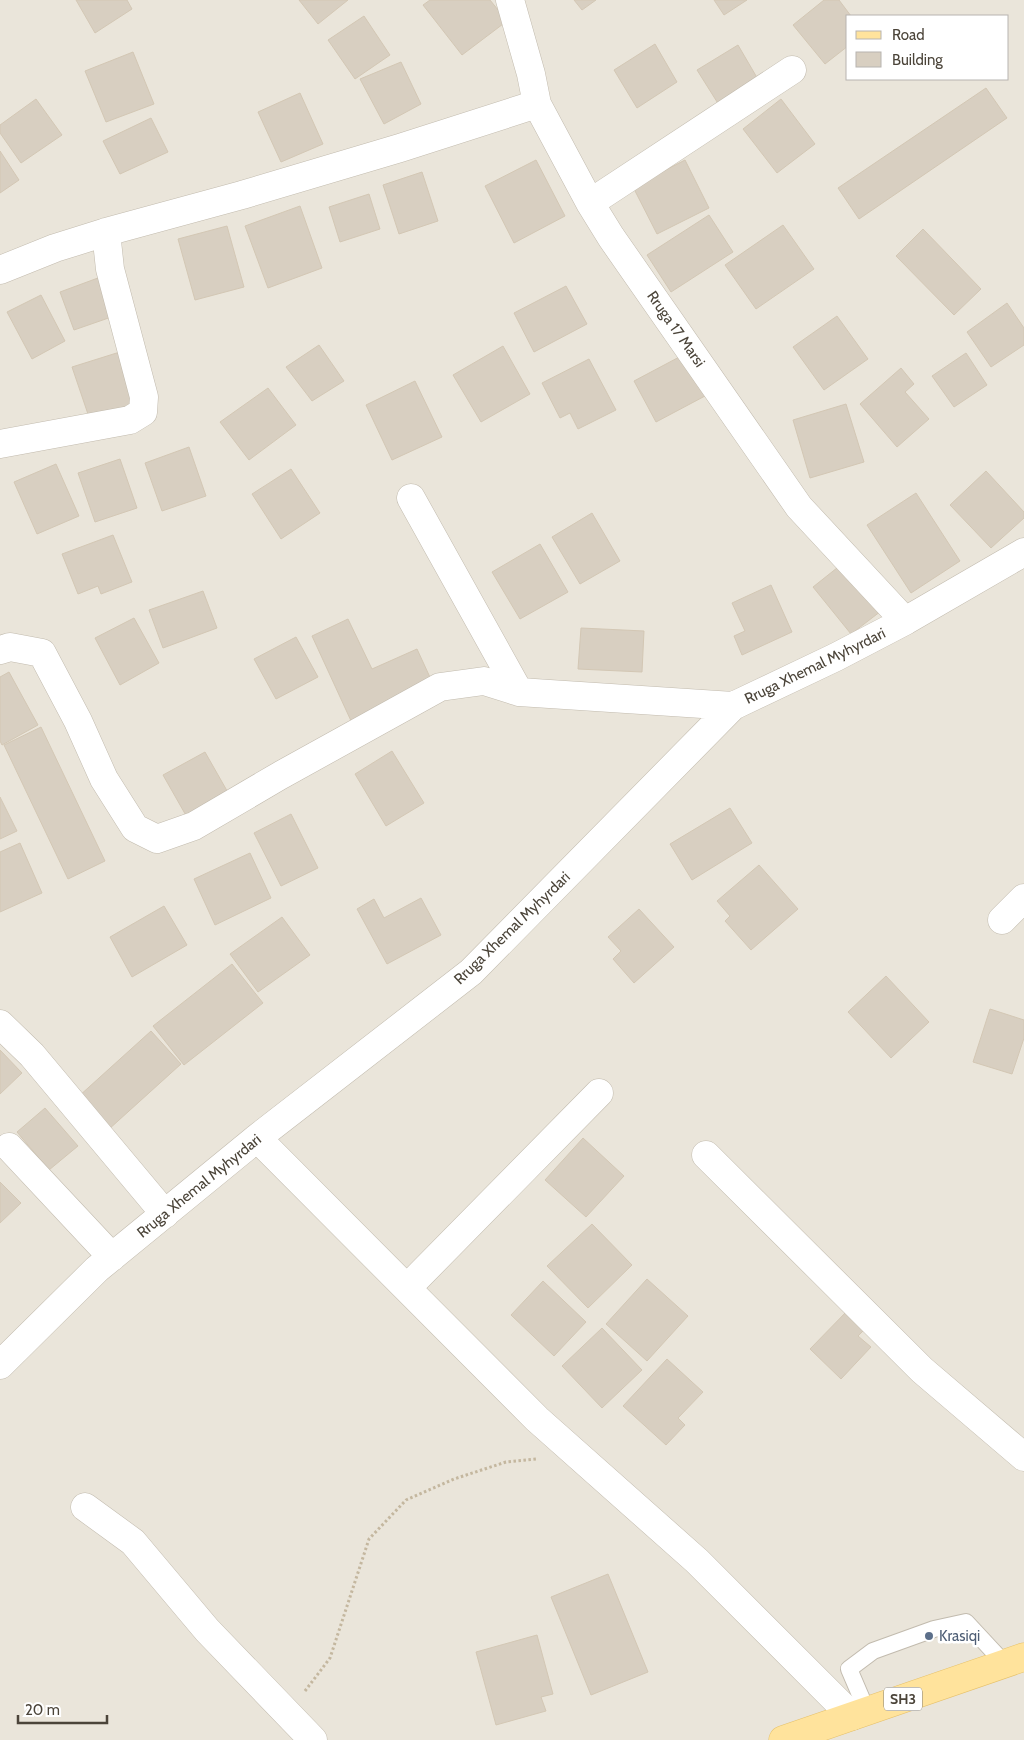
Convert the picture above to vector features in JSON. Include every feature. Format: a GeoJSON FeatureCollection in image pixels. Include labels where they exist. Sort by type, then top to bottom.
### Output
{"type":"FeatureCollection","features":[{"type":"Feature","properties":{"kind":"main road","name":"SH3"},"geometry":{"type":"LineString","coordinates":[[783,1740],[1014,1661]]}},
{"type":"Feature","properties":{"kind":"street","name":"Rruga 17 Marsi"},"geometry":{"type":"LineString","coordinates":[[510,0],[532,74],[537,104],[590,203],[611,237],[799,506],[905,621]]}},
{"type":"Feature","properties":{"kind":"street"},"geometry":{"type":"LineString","coordinates":[[590,203],[792,70]]}},
{"type":"Feature","properties":{"kind":"street"},"geometry":{"type":"LineString","coordinates":[[0,270],[55,248],[106,232],[261,189],[537,104]]}},
{"type":"Feature","properties":{"kind":"street"},"geometry":{"type":"LineString","coordinates":[[0,444],[130,420],[143,412],[144,397],[110,268],[106,232]]}},
{"type":"Feature","properties":{"kind":"street"},"geometry":{"type":"LineString","coordinates":[[410,498],[519,692]]}},
{"type":"Feature","properties":{"kind":"street","name":"Rruga Xhemal Myhyrdari"},"geometry":{"type":"LineString","coordinates":[[0,1365],[97,1269],[257,1138],[471,972],[733,706],[836,657],[905,621],[1024,552]]}},
{"type":"Feature","properties":{"kind":"street"},"geometry":{"type":"LineString","coordinates":[[0,650],[10,647],[42,653],[78,721],[109,787],[135,828],[157,840],[194,826],[281,775],[440,687],[484,681],[519,692],[733,706]]}},
{"type":"Feature","properties":{"kind":"street"},"geometry":{"type":"LineString","coordinates":[[1002,920],[1024,898]]}},
{"type":"Feature","properties":{"kind":"street"},"geometry":{"type":"LineString","coordinates":[[0,1024],[32,1055],[165,1214]]}},
{"type":"Feature","properties":{"kind":"street"},"geometry":{"type":"LineString","coordinates":[[407,1288],[599,1093]]}},
{"type":"Feature","properties":{"kind":"street"},"geometry":{"type":"LineString","coordinates":[[257,1138],[537,1419],[697,1561],[860,1714]]}},
{"type":"Feature","properties":{"kind":"street"},"geometry":{"type":"LineString","coordinates":[[9,1147],[112,1258]]}},
{"type":"Feature","properties":{"kind":"street"},"geometry":{"type":"LineString","coordinates":[[706,1155],[922,1370],[1024,1457]]}},
{"type":"Feature","properties":{"kind":"street"},"geometry":{"type":"LineString","coordinates":[[85,1507],[133,1542],[207,1630],[312,1740]]}},
{"type":"Feature","properties":{"kind":"lane"},"geometry":{"type":"LineString","coordinates":[[860,1714],[849,1669],[873,1651],[934,1629],[966,1622],[1014,1661]]}},
{"type":"Feature","properties":{"kind":"path"},"geometry":{"type":"LineString","coordinates":[[288,1713],[330,1658],[368,1539],[406,1500],[454,1479],[506,1462],[577,1455]]}},
{"type":"Feature","properties":{"kind":"shaded area"},"geometry":{"type":"Polygon","coordinates":[[[0,0],[1024,0],[1024,1740],[0,1740],[0,0]]]}},
{"type":"Feature","properties":{"kind":"building"},"geometry":{"type":"Polygon","coordinates":[[[76,0],[127,0],[132,9],[95,33],[76,0]]]}},
{"type":"Feature","properties":{"kind":"building"},"geometry":{"type":"Polygon","coordinates":[[[299,0],[348,0],[318,24],[299,0]]]}},
{"type":"Feature","properties":{"kind":"building"},"geometry":{"type":"Polygon","coordinates":[[[430,0],[490,0],[507,21],[462,55],[423,5],[430,0]]]}},
{"type":"Feature","properties":{"kind":"building"},"geometry":{"type":"Polygon","coordinates":[[[574,0],[596,0],[582,10],[574,0]]]}},
{"type":"Feature","properties":{"kind":"building"},"geometry":{"type":"Polygon","coordinates":[[[714,0],[747,0],[724,15],[714,0]]]}},
{"type":"Feature","properties":{"kind":"building"},"geometry":{"type":"Polygon","coordinates":[[[824,0],[839,0],[850,15],[846,15],[846,48],[825,64],[793,25],[824,0]]]}},
{"type":"Feature","properties":{"kind":"building"},"geometry":{"type":"Polygon","coordinates":[[[364,16],[390,55],[355,79],[328,40],[364,16]]]}},
{"type":"Feature","properties":{"kind":"building"},"geometry":{"type":"Polygon","coordinates":[[[655,44],[677,82],[637,108],[614,70],[655,44]]]}},
{"type":"Feature","properties":{"kind":"building"},"geometry":{"type":"Polygon","coordinates":[[[738,45],[759,81],[719,105],[697,70],[738,45]]]}},
{"type":"Feature","properties":{"kind":"building"},"geometry":{"type":"Polygon","coordinates":[[[133,52],[154,104],[106,122],[85,71],[133,52]]]}},
{"type":"Feature","properties":{"kind":"building"},"geometry":{"type":"Polygon","coordinates":[[[401,62],[421,104],[384,124],[360,79],[401,62]]]}},
{"type":"Feature","properties":{"kind":"building"},"geometry":{"type":"Polygon","coordinates":[[[986,88],[1007,118],[859,219],[838,188],[986,88]]]}},
{"type":"Feature","properties":{"kind":"building"},"geometry":{"type":"Polygon","coordinates":[[[300,93],[323,144],[281,162],[258,112],[300,93]]]}},
{"type":"Feature","properties":{"kind":"building"},"geometry":{"type":"Polygon","coordinates":[[[36,99],[62,135],[21,163],[0,133],[0,125],[36,99]]]}},
{"type":"Feature","properties":{"kind":"building"},"geometry":{"type":"Polygon","coordinates":[[[781,99],[815,144],[777,173],[743,129],[781,99]]]}},
{"type":"Feature","properties":{"kind":"building"},"geometry":{"type":"Polygon","coordinates":[[[151,118],[168,152],[120,174],[103,141],[151,118]]]}},
{"type":"Feature","properties":{"kind":"building"},"geometry":{"type":"Polygon","coordinates":[[[0,151],[19,180],[0,193],[0,151]]]}},
{"type":"Feature","properties":{"kind":"building"},"geometry":{"type":"Polygon","coordinates":[[[536,160],[565,216],[514,243],[485,186],[536,160]]]}},
{"type":"Feature","properties":{"kind":"building"},"geometry":{"type":"Polygon","coordinates":[[[685,160],[709,208],[657,234],[633,187],[685,160]]]}},
{"type":"Feature","properties":{"kind":"building"},"geometry":{"type":"Polygon","coordinates":[[[422,172],[438,221],[399,234],[383,185],[422,172]]]}},
{"type":"Feature","properties":{"kind":"building"},"geometry":{"type":"Polygon","coordinates":[[[369,194],[380,229],[340,242],[329,207],[369,194]]]}},
{"type":"Feature","properties":{"kind":"building"},"geometry":{"type":"Polygon","coordinates":[[[300,206],[322,268],[268,288],[245,226],[300,206]]]}},
{"type":"Feature","properties":{"kind":"building"},"geometry":{"type":"Polygon","coordinates":[[[709,215],[733,252],[671,292],[647,255],[709,215]]]}},
{"type":"Feature","properties":{"kind":"building"},"geometry":{"type":"Polygon","coordinates":[[[783,225],[814,269],[756,309],[725,265],[783,225]]]}},
{"type":"Feature","properties":{"kind":"building"},"geometry":{"type":"Polygon","coordinates":[[[227,226],[244,287],[195,300],[178,239],[227,226]]]}},
{"type":"Feature","properties":{"kind":"building"},"geometry":{"type":"Polygon","coordinates":[[[923,229],[981,289],[954,315],[896,256],[923,229]]]}},
{"type":"Feature","properties":{"kind":"building"},"geometry":{"type":"Polygon","coordinates":[[[106,275],[120,314],[74,330],[60,292],[106,275]]]}},
{"type":"Feature","properties":{"kind":"building"},"geometry":{"type":"Polygon","coordinates":[[[566,286],[587,324],[534,352],[514,313],[566,286]]]}},
{"type":"Feature","properties":{"kind":"building"},"geometry":{"type":"Polygon","coordinates":[[[41,295],[65,341],[32,359],[7,312],[41,295]]]}},
{"type":"Feature","properties":{"kind":"building"},"geometry":{"type":"Polygon","coordinates":[[[1007,303],[1024,328],[1024,345],[991,367],[967,332],[1007,303]]]}},
{"type":"Feature","properties":{"kind":"building"},"geometry":{"type":"Polygon","coordinates":[[[837,316],[868,359],[824,390],[793,347],[837,316]]]}},
{"type":"Feature","properties":{"kind":"building"},"geometry":{"type":"Polygon","coordinates":[[[319,345],[344,381],[312,401],[286,367],[319,345]]]}},
{"type":"Feature","properties":{"kind":"building"},"geometry":{"type":"Polygon","coordinates":[[[503,346],[530,394],[481,422],[453,375],[503,346]]]}},
{"type":"Feature","properties":{"kind":"building"},"geometry":{"type":"Polygon","coordinates":[[[123,351],[141,407],[91,423],[72,367],[123,351]]]}},
{"type":"Feature","properties":{"kind":"building"},"geometry":{"type":"Polygon","coordinates":[[[966,353],[987,385],[954,407],[932,376],[966,353]]]}},
{"type":"Feature","properties":{"kind":"building"},"geometry":{"type":"Polygon","coordinates":[[[683,355],[705,396],[656,422],[634,381],[683,355]]]}},
{"type":"Feature","properties":{"kind":"building"},"geometry":{"type":"Polygon","coordinates":[[[589,359],[616,410],[578,429],[570,413],[560,418],[542,383],[589,359]]]}},
{"type":"Feature","properties":{"kind":"building"},"geometry":{"type":"Polygon","coordinates":[[[901,368],[914,384],[905,392],[929,419],[897,447],[860,404],[901,368]]]}},
{"type":"Feature","properties":{"kind":"building"},"geometry":{"type":"Polygon","coordinates":[[[415,381],[442,437],[392,460],[366,405],[415,381]]]}},
{"type":"Feature","properties":{"kind":"building"},"geometry":{"type":"Polygon","coordinates":[[[268,388],[296,425],[249,460],[220,422],[268,388]]]}},
{"type":"Feature","properties":{"kind":"building"},"geometry":{"type":"Polygon","coordinates":[[[846,404],[864,462],[810,478],[793,420],[846,404]]]}},
{"type":"Feature","properties":{"kind":"building"},"geometry":{"type":"Polygon","coordinates":[[[189,447],[206,496],[162,511],[145,463],[189,447]]]}},
{"type":"Feature","properties":{"kind":"building"},"geometry":{"type":"Polygon","coordinates":[[[120,459],[137,508],[95,522],[78,473],[120,459]]]}},
{"type":"Feature","properties":{"kind":"building"},"geometry":{"type":"Polygon","coordinates":[[[56,464],[79,516],[37,534],[14,482],[56,464]]]}},
{"type":"Feature","properties":{"kind":"building"},"geometry":{"type":"Polygon","coordinates":[[[291,469],[320,513],[281,539],[252,494],[291,469]]]}},
{"type":"Feature","properties":{"kind":"building"},"geometry":{"type":"Polygon","coordinates":[[[986,471],[1024,512],[1024,518],[991,548],[950,505],[986,471]]]}},
{"type":"Feature","properties":{"kind":"building"},"geometry":{"type":"Polygon","coordinates":[[[916,493],[960,561],[911,593],[867,525],[916,493]]]}},
{"type":"Feature","properties":{"kind":"building"},"geometry":{"type":"Polygon","coordinates":[[[592,513],[620,561],[580,584],[552,537],[592,513]]]}},
{"type":"Feature","properties":{"kind":"building"},"geometry":{"type":"Polygon","coordinates":[[[113,535],[132,582],[101,594],[98,586],[78,594],[62,554],[113,535]]]}},
{"type":"Feature","properties":{"kind":"building"},"geometry":{"type":"Polygon","coordinates":[[[540,544],[568,592],[520,619],[492,572],[540,544]]]}},
{"type":"Feature","properties":{"kind":"building"},"geometry":{"type":"Polygon","coordinates":[[[847,560],[885,608],[851,634],[813,587],[847,560]]]}},
{"type":"Feature","properties":{"kind":"building"},"geometry":{"type":"Polygon","coordinates":[[[771,585],[792,632],[742,655],[734,636],[745,631],[732,603],[771,585]]]}},
{"type":"Feature","properties":{"kind":"building"},"geometry":{"type":"Polygon","coordinates":[[[203,591],[217,628],[163,648],[149,610],[203,591]]]}},
{"type":"Feature","properties":{"kind":"building"},"geometry":{"type":"Polygon","coordinates":[[[134,618],[159,663],[120,685],[95,638],[134,618]]]}},
{"type":"Feature","properties":{"kind":"building"},"geometry":{"type":"Polygon","coordinates":[[[348,619],[372,669],[417,649],[434,686],[352,723],[312,636],[348,619]]]}},
{"type":"Feature","properties":{"kind":"building"},"geometry":{"type":"Polygon","coordinates":[[[581,628],[644,631],[642,672],[578,669],[581,628]]]}},
{"type":"Feature","properties":{"kind":"building"},"geometry":{"type":"Polygon","coordinates":[[[296,637],[318,677],[276,699],[254,659],[296,637]]]}},
{"type":"Feature","properties":{"kind":"building"},"geometry":{"type":"Polygon","coordinates":[[[9,672],[38,725],[2,745],[0,741],[0,677],[9,672]]]}},
{"type":"Feature","properties":{"kind":"building"},"geometry":{"type":"Polygon","coordinates":[[[41,727],[105,861],[68,879],[4,745],[41,727]]]}},
{"type":"Feature","properties":{"kind":"building"},"geometry":{"type":"Polygon","coordinates":[[[392,751],[424,803],[386,826],[355,774],[392,751]]]}},
{"type":"Feature","properties":{"kind":"building"},"geometry":{"type":"Polygon","coordinates":[[[205,752],[230,796],[188,819],[163,775],[205,752]]]}},
{"type":"Feature","properties":{"kind":"building"},"geometry":{"type":"Polygon","coordinates":[[[0,797],[17,831],[0,839],[0,797]]]}},
{"type":"Feature","properties":{"kind":"building"},"geometry":{"type":"Polygon","coordinates":[[[730,808],[752,843],[692,880],[670,844],[730,808]]]}},
{"type":"Feature","properties":{"kind":"building"},"geometry":{"type":"Polygon","coordinates":[[[291,814],[318,868],[281,886],[254,833],[291,814]]]}},
{"type":"Feature","properties":{"kind":"building"},"geometry":{"type":"Polygon","coordinates":[[[20,843],[42,893],[0,912],[0,852],[20,843]]]}},
{"type":"Feature","properties":{"kind":"building"},"geometry":{"type":"Polygon","coordinates":[[[250,853],[271,898],[215,925],[194,879],[250,853]]]}},
{"type":"Feature","properties":{"kind":"building"},"geometry":{"type":"Polygon","coordinates":[[[759,865],[798,909],[751,950],[725,921],[730,916],[717,901],[759,865]]]}},
{"type":"Feature","properties":{"kind":"building"},"geometry":{"type":"Polygon","coordinates":[[[421,898],[441,935],[387,964],[357,909],[374,899],[384,918],[421,898]]]}},
{"type":"Feature","properties":{"kind":"building"},"geometry":{"type":"Polygon","coordinates":[[[164,906],[187,945],[132,977],[110,937],[164,906]]]}},
{"type":"Feature","properties":{"kind":"building"},"geometry":{"type":"Polygon","coordinates":[[[639,909],[674,947],[634,983],[613,959],[621,951],[608,937],[639,909]]]}},
{"type":"Feature","properties":{"kind":"building"},"geometry":{"type":"Polygon","coordinates":[[[282,917],[310,955],[258,992],[230,954],[282,917]]]}},
{"type":"Feature","properties":{"kind":"building"},"geometry":{"type":"Polygon","coordinates":[[[232,964],[263,1003],[184,1065],[153,1026],[232,964]]]}},
{"type":"Feature","properties":{"kind":"building"},"geometry":{"type":"Polygon","coordinates":[[[886,976],[929,1022],[891,1058],[848,1012],[886,976]]]}},
{"type":"Feature","properties":{"kind":"building"},"geometry":{"type":"Polygon","coordinates":[[[990,1009],[1024,1020],[1024,1038],[1012,1074],[973,1062],[990,1009]]]}},
{"type":"Feature","properties":{"kind":"building"},"geometry":{"type":"Polygon","coordinates":[[[151,1031],[181,1064],[108,1130],[78,1097],[151,1031]]]}},
{"type":"Feature","properties":{"kind":"building"},"geometry":{"type":"Polygon","coordinates":[[[0,1050],[22,1073],[0,1094],[0,1050]]]}},
{"type":"Feature","properties":{"kind":"building"},"geometry":{"type":"Polygon","coordinates":[[[45,1108],[78,1146],[49,1170],[17,1132],[45,1108]]]}},
{"type":"Feature","properties":{"kind":"building"},"geometry":{"type":"Polygon","coordinates":[[[583,1138],[624,1176],[586,1217],[545,1180],[583,1138]]]}},
{"type":"Feature","properties":{"kind":"building"},"geometry":{"type":"Polygon","coordinates":[[[0,1182],[21,1203],[0,1223],[0,1182]]]}},
{"type":"Feature","properties":{"kind":"building"},"geometry":{"type":"Polygon","coordinates":[[[592,1224],[632,1265],[588,1308],[547,1266],[592,1224]]]}},
{"type":"Feature","properties":{"kind":"building"},"geometry":{"type":"Polygon","coordinates":[[[647,1279],[688,1316],[647,1361],[606,1324],[647,1279]]]}},
{"type":"Feature","properties":{"kind":"building"},"geometry":{"type":"Polygon","coordinates":[[[543,1281],[586,1322],[554,1356],[511,1315],[543,1281]]]}},
{"type":"Feature","properties":{"kind":"building"},"geometry":{"type":"Polygon","coordinates":[[[849,1309],[868,1326],[858,1336],[871,1347],[841,1379],[810,1349],[849,1309]]]}},
{"type":"Feature","properties":{"kind":"building"},"geometry":{"type":"Polygon","coordinates":[[[602,1328],[642,1370],[602,1408],[562,1366],[602,1328]]]}},
{"type":"Feature","properties":{"kind":"building"},"geometry":{"type":"Polygon","coordinates":[[[667,1359],[703,1392],[678,1418],[685,1425],[666,1445],[623,1406],[667,1359]]]}},
{"type":"Feature","properties":{"kind":"building"},"geometry":{"type":"Polygon","coordinates":[[[608,1574],[648,1672],[591,1695],[551,1597],[608,1574]]]}},
{"type":"Feature","properties":{"kind":"building"},"geometry":{"type":"Polygon","coordinates":[[[537,1635],[553,1694],[541,1697],[546,1711],[496,1725],[476,1652],[537,1635]]]}},
{"type":"Feature","properties":{"kind":"place","name":"Krasiqi"},"geometry":{"type":"Point","coordinates":[929,1636]}}]}
